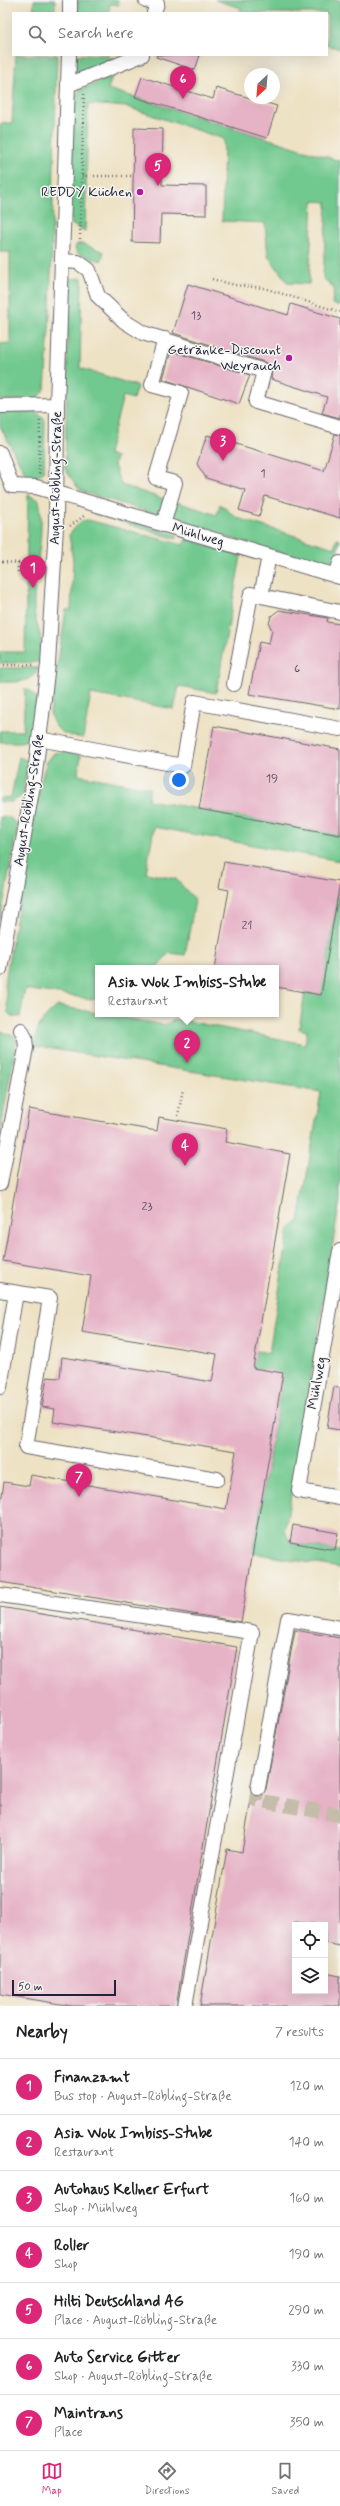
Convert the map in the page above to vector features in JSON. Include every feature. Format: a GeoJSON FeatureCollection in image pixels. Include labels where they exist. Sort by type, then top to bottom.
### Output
{"type":"FeatureCollection","features":[{"type":"Feature","properties":{"kind":"street"},"geometry":{"type":"LineString","coordinates":[[70,0],[70,12]]}},
{"type":"Feature","properties":{"kind":"street"},"geometry":{"type":"LineString","coordinates":[[146,0],[157,3],[154,12]]}},
{"type":"Feature","properties":{"kind":"street","name":"August-Röbling-Straße"},"geometry":{"type":"LineString","coordinates":[[0,969],[40,739],[48,664],[57,493],[57,405],[69,56]]}},
{"type":"Feature","properties":{"kind":"street"},"geometry":{"type":"LineString","coordinates":[[68,85],[140,56]]}},
{"type":"Feature","properties":{"kind":"street"},"geometry":{"type":"LineString","coordinates":[[62,260],[78,262],[89,270],[98,296],[124,321],[143,333],[264,371],[256,402],[340,427]]}},
{"type":"Feature","properties":{"kind":"street"},"geometry":{"type":"LineString","coordinates":[[163,525],[175,484],[156,478],[181,393],[152,385],[165,339]]}},
{"type":"Feature","properties":{"kind":"street"},"geometry":{"type":"LineString","coordinates":[[0,406],[57,405]]}},
{"type":"Feature","properties":{"kind":"street","name":"Mühlweg"},"geometry":{"type":"LineString","coordinates":[[0,453],[12,486],[36,487],[270,556],[339,572]]}},
{"type":"Feature","properties":{"kind":"street"},"geometry":{"type":"LineString","coordinates":[[260,596],[270,556]]}},
{"type":"Feature","properties":{"kind":"street"},"geometry":{"type":"LineString","coordinates":[[234,684],[251,594],[340,612]]}},
{"type":"Feature","properties":{"kind":"street"},"geometry":{"type":"LineString","coordinates":[[40,739],[183,766],[194,702],[340,729]]}},
{"type":"Feature","properties":{"kind":"street"},"geometry":{"type":"LineString","coordinates":[[0,1184],[26,1048],[25,1038],[21,1030]]}},
{"type":"Feature","properties":{"kind":"street","name":"Mühlweg"},"geometry":{"type":"LineString","coordinates":[[340,1251],[299,1491],[340,1498]]}},
{"type":"Feature","properties":{"kind":"street"},"geometry":{"type":"LineString","coordinates":[[0,1290],[50,1298],[26,1447],[217,1479]]}},
{"type":"Feature","properties":{"kind":"street"},"geometry":{"type":"LineString","coordinates":[[0,1387],[16,1293]]}},
{"type":"Feature","properties":{"kind":"street"},"geometry":{"type":"LineString","coordinates":[[0,1595],[252,1632],[185,2006]]}},
{"type":"Feature","properties":{"kind":"street"},"geometry":{"type":"LineString","coordinates":[[258,1788],[288,1620],[340,1628]]}},
{"type":"Feature","properties":{"kind":"path"},"geometry":{"type":"LineString","coordinates":[[80,239],[84,79]]}},
{"type":"Feature","properties":{"kind":"path"},"geometry":{"type":"LineString","coordinates":[[82,176],[133,176]]}},
{"type":"Feature","properties":{"kind":"path"},"geometry":{"type":"LineString","coordinates":[[212,279],[235,285],[264,288],[340,312]]}},
{"type":"Feature","properties":{"kind":"path"},"geometry":{"type":"LineString","coordinates":[[2,562],[18,563],[18,572],[38,572],[40,558]]}},
{"type":"Feature","properties":{"kind":"path"},"geometry":{"type":"LineString","coordinates":[[0,665],[48,664]]}},
{"type":"Feature","properties":{"kind":"path"},"geometry":{"type":"LineString","coordinates":[[178,1116],[183,1089]]}},
{"type":"Feature","properties":{"kind":"green space"},"geometry":{"type":"Polygon","coordinates":[[[34,0],[55,0],[55,12],[33,12],[34,0]]]}},
{"type":"Feature","properties":{"kind":"green space"},"geometry":{"type":"Polygon","coordinates":[[[78,0],[118,0],[119,5],[110,4],[109,12],[77,12],[78,0]]]}},
{"type":"Feature","properties":{"kind":"green space"},"geometry":{"type":"Polygon","coordinates":[[[215,0],[340,0],[340,49],[328,45],[328,12],[240,12],[241,8],[215,0]]]}},
{"type":"Feature","properties":{"kind":"green space"},"geometry":{"type":"Polygon","coordinates":[[[16,56],[57,56],[50,312],[45,389],[36,400],[0,400],[0,344],[10,343],[10,252],[0,252],[0,124],[12,123],[16,56]]]}},
{"type":"Feature","properties":{"kind":"green space"},"geometry":{"type":"Polygon","coordinates":[[[76,56],[108,56],[108,58],[115,58],[111,64],[81,75],[75,71],[76,56]]]}},
{"type":"Feature","properties":{"kind":"green space"},"geometry":{"type":"Polygon","coordinates":[[[112,77],[108,89],[340,161],[340,306],[332,304],[334,288],[323,278],[327,202],[313,201],[309,284],[288,283],[268,256],[265,223],[222,221],[224,139],[127,107],[88,104],[85,231],[71,224],[74,99],[80,90],[112,77]]]}},
{"type":"Feature","properties":{"kind":"green space"},"geometry":{"type":"Polygon","coordinates":[[[77,244],[83,244],[104,252],[101,261],[77,253],[75,248],[77,244]]]}},
{"type":"Feature","properties":{"kind":"green space"},"geometry":{"type":"Polygon","coordinates":[[[82,278],[80,368],[137,386],[133,399],[123,396],[108,454],[116,457],[114,465],[121,485],[164,499],[161,510],[156,514],[86,493],[78,488],[65,469],[69,279],[82,278]]]}},
{"type":"Feature","properties":{"kind":"green space"},"geometry":{"type":"Polygon","coordinates":[[[0,411],[35,411],[45,420],[44,472],[35,477],[27,477],[0,426],[0,411]]]}},
{"type":"Feature","properties":{"kind":"green space"},"geometry":{"type":"Polygon","coordinates":[[[28,495],[39,500],[41,514],[40,540],[34,594],[35,618],[41,638],[40,662],[0,663],[0,652],[25,652],[28,495]]]}},
{"type":"Feature","properties":{"kind":"green space"},"geometry":{"type":"Polygon","coordinates":[[[177,502],[217,515],[220,504],[237,518],[334,548],[337,539],[340,540],[334,564],[326,566],[175,522],[173,515],[177,502]]]}},
{"type":"Feature","properties":{"kind":"green space"},"geometry":{"type":"Polygon","coordinates":[[[93,513],[131,521],[177,535],[176,539],[93,513]]]}},
{"type":"Feature","properties":{"kind":"green space"},"geometry":{"type":"Polygon","coordinates":[[[88,520],[183,545],[186,539],[241,556],[216,693],[179,686],[174,709],[91,694],[83,738],[71,736],[58,729],[52,720],[50,713],[66,610],[71,610],[73,561],[69,535],[81,521],[88,520]]]}},
{"type":"Feature","properties":{"kind":"green space"},"geometry":{"type":"Polygon","coordinates":[[[0,668],[39,668],[32,677],[22,681],[0,682],[0,668]]]}},
{"type":"Feature","properties":{"kind":"green space"},"geometry":{"type":"Polygon","coordinates":[[[25,689],[31,691],[37,700],[32,739],[21,742],[0,742],[0,731],[23,731],[25,689]]]}},
{"type":"Feature","properties":{"kind":"green space"},"geometry":{"type":"Polygon","coordinates":[[[65,752],[81,755],[78,775],[150,788],[148,800],[340,834],[340,861],[154,827],[146,873],[176,879],[195,900],[185,955],[169,953],[159,965],[95,965],[95,1000],[25,989],[20,1017],[13,1017],[8,1013],[5,982],[40,785],[46,763],[54,753],[65,752]]]}},
{"type":"Feature","properties":{"kind":"green space"},"geometry":{"type":"Polygon","coordinates":[[[19,757],[28,761],[23,795],[12,802],[0,802],[0,798],[11,797],[19,757]]]}},
{"type":"Feature","properties":{"kind":"green space"},"geometry":{"type":"Polygon","coordinates":[[[0,817],[9,817],[18,825],[0,921],[0,817]]]}},
{"type":"Feature","properties":{"kind":"green space"},"geometry":{"type":"Polygon","coordinates":[[[340,885],[340,1200],[285,1531],[290,1542],[340,1551],[340,1568],[253,1553],[283,1374],[253,1368],[256,1351],[269,1353],[289,1229],[299,1221],[321,1092],[34,1046],[36,1033],[41,1023],[48,1014],[58,1006],[95,1013],[95,1017],[119,1017],[164,1025],[177,1019],[305,1044],[307,1031],[299,1029],[305,992],[320,995],[340,885]]]}},
{"type":"Feature","properties":{"kind":"green space"},"geometry":{"type":"Polygon","coordinates":[[[0,1031],[17,1037],[0,1133],[0,1031]]]}},
{"type":"Feature","properties":{"kind":"building"},"geometry":{"type":"Polygon","coordinates":[[[156,56],[200,56],[195,70],[156,56]]]}},
{"type":"Feature","properties":{"kind":"building"},"geometry":{"type":"Polygon","coordinates":[[[142,77],[213,99],[216,88],[244,96],[244,104],[270,104],[277,106],[267,138],[135,97],[142,77]]]}},
{"type":"Feature","properties":{"kind":"building"},"geometry":{"type":"Polygon","coordinates":[[[134,128],[163,129],[162,185],[206,186],[206,215],[161,214],[160,243],[132,242],[134,128]]]}},
{"type":"Feature","properties":{"kind":"building","name":"Getränke-Discount Weyrauch"},"geometry":{"type":"Polygon","coordinates":[[[188,284],[288,315],[291,304],[340,319],[340,418],[322,413],[327,397],[271,379],[272,369],[267,363],[173,333],[188,284]]]}},
{"type":"Feature","properties":{"kind":"building"},"geometry":{"type":"Polygon","coordinates":[[[171,351],[250,375],[239,404],[163,379],[171,351]]]}},
{"type":"Feature","properties":{"kind":"building"},"geometry":{"type":"Polygon","coordinates":[[[335,434],[340,435],[340,518],[265,496],[259,516],[239,510],[245,490],[206,478],[197,464],[207,435],[324,471],[335,434]]]}},
{"type":"Feature","properties":{"kind":"building"},"geometry":{"type":"Polygon","coordinates":[[[279,610],[328,618],[327,622],[340,624],[340,709],[249,694],[259,642],[269,644],[272,630],[269,624],[271,616],[279,610]]]}},
{"type":"Feature","properties":{"kind":"building"},"geometry":{"type":"Polygon","coordinates":[[[214,726],[340,749],[340,835],[199,809],[214,726]]]}},
{"type":"Feature","properties":{"kind":"building"},"geometry":{"type":"Polygon","coordinates":[[[224,862],[340,882],[321,995],[279,988],[279,965],[216,965],[229,890],[219,888],[224,862]]]}},
{"type":"Feature","properties":{"kind":"building"},"geometry":{"type":"Polygon","coordinates":[[[29,1109],[157,1131],[159,1117],[227,1129],[225,1142],[290,1154],[253,1368],[283,1373],[241,1622],[0,1582],[0,1508],[4,1482],[29,1486],[31,1475],[226,1509],[236,1451],[53,1422],[55,1409],[42,1407],[47,1377],[60,1378],[62,1357],[212,1382],[217,1354],[82,1332],[91,1276],[3,1261],[29,1109]]]}},
{"type":"Feature","properties":{"kind":"building"},"geometry":{"type":"Polygon","coordinates":[[[334,1387],[340,1388],[340,1430],[327,1428],[334,1387]]]}},
{"type":"Feature","properties":{"kind":"building"},"geometry":{"type":"Polygon","coordinates":[[[293,1525],[338,1533],[335,1550],[290,1542],[293,1525]]]}},
{"type":"Feature","properties":{"kind":"building"},"geometry":{"type":"Polygon","coordinates":[[[0,1607],[237,1647],[176,2006],[72,2006],[0,1994],[0,1607]]]}},
{"type":"Feature","properties":{"kind":"building"},"geometry":{"type":"Polygon","coordinates":[[[295,1630],[340,1638],[340,1946],[328,1944],[328,1922],[292,1922],[292,1994],[328,1994],[328,1974],[340,1976],[340,2006],[200,2006],[227,1849],[242,1852],[252,1794],[261,1796],[266,1789],[295,1630]]]}},
{"type":"Feature","properties":{"kind":"tunnel"},"geometry":{"type":"LineString","coordinates":[[258,1788],[256,1800],[340,1815]]}},
{"type":"Feature","properties":{"kind":"place","name":"Auto Service Gitter"},"geometry":{"type":"Point","coordinates":[183,99]}},
{"type":"Feature","properties":{"kind":"place","name":"Hilti Deutschland AG"},"geometry":{"type":"Point","coordinates":[158,186]}},
{"type":"Feature","properties":{"kind":"place","name":"REDDY Küchen"},"geometry":{"type":"Point","coordinates":[140,192]}},
{"type":"Feature","properties":{"kind":"place","name":"Getränke-Discount Weyrauch"},"geometry":{"type":"Point","coordinates":[289,358]}},
{"type":"Feature","properties":{"kind":"place","name":"Autohaus Kellner Erfurt"},"geometry":{"type":"Point","coordinates":[223,461]}},
{"type":"Feature","properties":{"kind":"place","name":"Finanzamt"},"geometry":{"type":"Point","coordinates":[33,588]}},
{"type":"Feature","properties":{"kind":"place","name":"Asia Wok Imbiss-Stube"},"geometry":{"type":"Point","coordinates":[187,1063]}},
{"type":"Feature","properties":{"kind":"place","name":"Roller"},"geometry":{"type":"Point","coordinates":[185,1166]}},
{"type":"Feature","properties":{"kind":"place","name":"Maintrans"},"geometry":{"type":"Point","coordinates":[79,1497]}}]}
